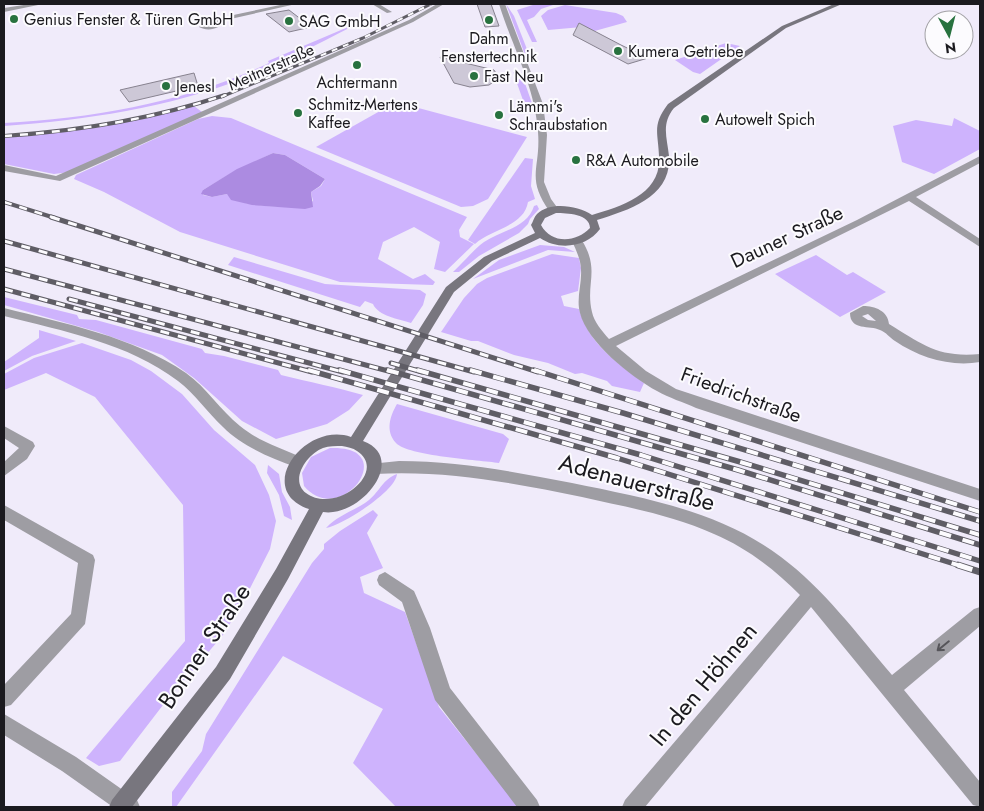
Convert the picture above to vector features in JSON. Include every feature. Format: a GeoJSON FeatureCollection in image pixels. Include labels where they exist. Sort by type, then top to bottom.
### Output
{"type":"FeatureCollection","features":[{"type":"Feature","properties":{"kind":"main road"},"geometry":{"type":"LineString","coordinates":[[591,219],[595,229],[586,239],[578,241],[557,241],[541,234],[537,230],[537,220],[546,212],[570,210],[591,219],[640,200],[650,194],[657,184],[664,163],[660,124],[662,117],[672,106],[784,27],[838,4]]}},
{"type":"Feature","properties":{"kind":"main road"},"geometry":{"type":"LineString","coordinates":[[355,442],[450,290],[488,259],[541,234]]}},
{"type":"Feature","properties":{"kind":"main road"},"geometry":{"type":"LineString","coordinates":[[329,441],[355,442],[369,453],[375,468],[372,481],[357,496],[335,505],[319,505],[309,503],[295,492],[291,477],[296,461],[311,448],[329,441]]}},
{"type":"Feature","properties":{"kind":"main road","name":"Bonner Straße"},"geometry":{"type":"LineString","coordinates":[[124,806],[223,673],[282,574],[319,505]]}},
{"type":"Feature","properties":{"kind":"street"},"geometry":{"type":"LineString","coordinates":[[4,10],[40,4]]}},
{"type":"Feature","properties":{"kind":"street"},"geometry":{"type":"LineString","coordinates":[[224,18],[293,4]]}},
{"type":"Feature","properties":{"kind":"street"},"geometry":{"type":"LineString","coordinates":[[375,4],[389,12]]}},
{"type":"Feature","properties":{"kind":"street","name":"Meitnerstraße"},"geometry":{"type":"LineString","coordinates":[[4,168],[58,180],[411,21],[441,4]]}},
{"type":"Feature","properties":{"kind":"street"},"geometry":{"type":"LineString","coordinates":[[502,4],[539,110],[543,138],[538,176],[545,200],[554,210]]}},
{"type":"Feature","properties":{"kind":"street","name":"Dauner Straße"},"geometry":{"type":"LineString","coordinates":[[608,344],[910,197],[980,159]]}},
{"type":"Feature","properties":{"kind":"street"},"geometry":{"type":"LineString","coordinates":[[970,165],[980,169]]}},
{"type":"Feature","properties":{"kind":"street"},"geometry":{"type":"LineString","coordinates":[[910,197],[980,244]]}},
{"type":"Feature","properties":{"kind":"street","name":"Friedrichstraße"},"geometry":{"type":"LineString","coordinates":[[578,241],[584,256],[587,272],[584,303],[587,316],[608,344],[641,375],[677,395],[763,426],[980,495]]}},
{"type":"Feature","properties":{"kind":"street"},"geometry":{"type":"LineString","coordinates":[[4,312],[106,340],[139,353],[182,377],[230,425],[252,443],[296,461]]}},
{"type":"Feature","properties":{"kind":"street"},"geometry":{"type":"LineString","coordinates":[[880,325],[915,346],[944,357],[964,360],[980,358]]}},
{"type":"Feature","properties":{"kind":"street"},"geometry":{"type":"LineString","coordinates":[[4,432],[28,446],[22,455],[4,470]]}},
{"type":"Feature","properties":{"kind":"street","name":"Adenauerstraße"},"geometry":{"type":"LineString","coordinates":[[375,468],[407,465],[493,474],[643,505],[697,520],[740,539],[774,560],[812,593],[980,798]]}},
{"type":"Feature","properties":{"kind":"street"},"geometry":{"type":"LineString","coordinates":[[4,512],[87,560],[79,618],[4,698]]}},
{"type":"Feature","properties":{"kind":"street"},"geometry":{"type":"LineString","coordinates":[[385,580],[408,597],[421,628],[442,693],[530,807]]}},
{"type":"Feature","properties":{"kind":"street","name":"In den Höhnen"},"geometry":{"type":"LineString","coordinates":[[632,807],[812,593]]}},
{"type":"Feature","properties":{"kind":"street"},"geometry":{"type":"LineString","coordinates":[[891,688],[980,615]]}},
{"type":"Feature","properties":{"kind":"street"},"geometry":{"type":"LineString","coordinates":[[4,724],[69,764],[124,806]]}},
{"type":"Feature","properties":{"kind":"shaded area"},"geometry":{"type":"Polygon","coordinates":[[[506,4],[514,16],[532,62],[527,60],[506,4]]]}},
{"type":"Feature","properties":{"kind":"shaded area"},"geometry":{"type":"Polygon","coordinates":[[[536,4],[556,4],[541,9],[534,17],[527,20],[537,42],[532,42],[517,10],[536,4]]]}},
{"type":"Feature","properties":{"kind":"shaded area"},"geometry":{"type":"Polygon","coordinates":[[[565,5],[616,13],[623,16],[627,22],[591,32],[582,27],[548,30],[541,16],[548,10],[565,5]]]}},
{"type":"Feature","properties":{"kind":"shaded area"},"geometry":{"type":"Polygon","coordinates":[[[367,19],[307,50],[244,78],[186,97],[156,105],[96,116],[4,126],[4,123],[38,121],[106,112],[173,98],[238,77],[269,63],[268,61],[367,19]]]}},
{"type":"Feature","properties":{"kind":"shaded area"},"geometry":{"type":"Polygon","coordinates":[[[726,43],[740,46],[700,74],[693,72],[675,60],[726,43]]]}},
{"type":"Feature","properties":{"kind":"shaded area"},"geometry":{"type":"Polygon","coordinates":[[[513,72],[521,72],[534,109],[529,103],[524,103],[513,72]]]}},
{"type":"Feature","properties":{"kind":"shaded area"},"geometry":{"type":"Polygon","coordinates":[[[396,102],[527,137],[488,199],[473,206],[461,207],[316,147],[396,102]]]}},
{"type":"Feature","properties":{"kind":"shaded area"},"geometry":{"type":"Polygon","coordinates":[[[194,106],[202,112],[70,172],[54,174],[4,164],[4,138],[100,127],[194,106]]]}},
{"type":"Feature","properties":{"kind":"shaded area"},"geometry":{"type":"Polygon","coordinates":[[[212,116],[231,118],[467,217],[459,230],[460,237],[474,244],[445,272],[434,269],[440,242],[414,227],[383,242],[378,259],[413,279],[425,274],[435,282],[433,285],[340,282],[180,232],[104,192],[74,179],[76,175],[198,119],[212,116]],[[273,153],[233,172],[203,190],[203,195],[212,197],[227,194],[245,203],[265,206],[303,207],[313,201],[311,192],[321,186],[325,179],[285,155],[273,153]]]}},
{"type":"Feature","properties":{"kind":"shaded area"},"geometry":{"type":"Polygon","coordinates":[[[954,118],[980,131],[980,149],[934,174],[902,162],[893,126],[916,120],[952,126],[954,118]]]}},
{"type":"Feature","properties":{"kind":"shaded area"},"geometry":{"type":"Polygon","coordinates":[[[273,153],[285,155],[325,179],[320,186],[311,192],[313,207],[305,209],[252,205],[231,200],[227,194],[212,197],[201,194],[203,190],[237,169],[273,153]]]}},
{"type":"Feature","properties":{"kind":"shaded area"},"geometry":{"type":"Polygon","coordinates":[[[525,158],[533,159],[531,186],[535,199],[528,202],[520,217],[513,222],[475,244],[468,240],[525,158]]]}},
{"type":"Feature","properties":{"kind":"shaded area"},"geometry":{"type":"Polygon","coordinates":[[[537,205],[539,209],[519,233],[479,256],[459,272],[453,272],[480,245],[520,224],[531,213],[534,206],[537,205]]]}},
{"type":"Feature","properties":{"kind":"shaded area"},"geometry":{"type":"Polygon","coordinates":[[[540,245],[564,247],[575,252],[548,250],[473,279],[499,260],[540,245]]]}},
{"type":"Feature","properties":{"kind":"shaded area"},"geometry":{"type":"Polygon","coordinates":[[[552,254],[579,258],[581,268],[578,291],[561,296],[564,306],[579,309],[589,332],[597,342],[614,360],[644,383],[640,392],[612,386],[607,381],[582,373],[575,374],[548,363],[514,355],[478,341],[471,341],[441,332],[464,298],[477,284],[487,278],[552,254]]]}},
{"type":"Feature","properties":{"kind":"shaded area"},"geometry":{"type":"Polygon","coordinates":[[[816,255],[847,275],[853,272],[886,292],[840,317],[775,274],[816,255]]]}},
{"type":"Feature","properties":{"kind":"shaded area"},"geometry":{"type":"Polygon","coordinates":[[[234,257],[325,284],[420,290],[426,294],[423,305],[411,323],[384,314],[373,304],[365,301],[360,307],[228,265],[234,257]]]}},
{"type":"Feature","properties":{"kind":"shaded area"},"geometry":{"type":"Polygon","coordinates":[[[4,297],[77,315],[79,319],[96,320],[202,349],[205,353],[278,370],[281,375],[363,395],[349,410],[327,424],[276,439],[242,421],[194,378],[162,355],[98,332],[4,305],[4,297]]]}},
{"type":"Feature","properties":{"kind":"shaded area"},"geometry":{"type":"Polygon","coordinates":[[[39,330],[76,341],[32,356],[4,371],[4,362],[39,338],[39,330]]]}},
{"type":"Feature","properties":{"kind":"shaded area"},"geometry":{"type":"Polygon","coordinates":[[[82,343],[131,360],[151,371],[182,394],[214,430],[255,465],[269,495],[276,521],[270,549],[242,604],[223,635],[163,705],[120,761],[99,766],[86,758],[185,641],[183,505],[95,397],[46,373],[4,390],[4,374],[34,358],[82,343]]]}},
{"type":"Feature","properties":{"kind":"shaded area"},"geometry":{"type":"Polygon","coordinates":[[[397,404],[503,434],[509,439],[499,463],[429,454],[414,451],[396,443],[391,434],[390,424],[392,413],[397,404]]]}},
{"type":"Feature","properties":{"kind":"shaded area"},"geometry":{"type":"Polygon","coordinates":[[[330,448],[351,451],[362,459],[364,470],[358,482],[348,493],[334,498],[319,497],[304,486],[302,473],[311,457],[330,448]]]}},
{"type":"Feature","properties":{"kind":"shaded area"},"geometry":{"type":"Polygon","coordinates":[[[268,465],[279,474],[282,492],[290,507],[292,520],[284,516],[279,495],[267,473],[268,465]]]}},
{"type":"Feature","properties":{"kind":"shaded area"},"geometry":{"type":"Polygon","coordinates":[[[397,474],[388,489],[379,498],[344,521],[326,528],[336,519],[373,497],[388,479],[397,474]]]}},
{"type":"Feature","properties":{"kind":"shaded area"},"geometry":{"type":"Polygon","coordinates":[[[373,510],[378,515],[367,533],[383,568],[360,577],[364,593],[405,612],[439,707],[519,807],[396,807],[353,763],[383,709],[283,656],[176,807],[172,807],[172,792],[202,751],[206,734],[312,563],[324,549],[324,544],[340,531],[373,510]]]}},
{"type":"Feature","properties":{"kind":"building","name":"Dahm Fenstertechnik"},"geometry":{"type":"Polygon","coordinates":[[[477,4],[491,4],[499,26],[485,27],[477,4]]]}},
{"type":"Feature","properties":{"kind":"building","name":"SAG GmbH"},"geometry":{"type":"Polygon","coordinates":[[[289,10],[311,27],[289,32],[266,14],[289,10]]]}},
{"type":"Feature","properties":{"kind":"building","name":"Kumera Getriebe"},"geometry":{"type":"Polygon","coordinates":[[[579,23],[648,58],[628,64],[573,35],[579,23]]]}},
{"type":"Feature","properties":{"kind":"building","name":"Fast Neu"},"geometry":{"type":"Polygon","coordinates":[[[440,57],[494,70],[499,78],[489,85],[470,87],[454,83],[440,57]]]}},
{"type":"Feature","properties":{"kind":"building","name":"Jenesl"},"geometry":{"type":"Polygon","coordinates":[[[194,73],[198,86],[129,102],[120,90],[194,73]]]}},
{"type":"Feature","properties":{"kind":"railway"},"geometry":{"type":"LineString","coordinates":[[221,97],[363,38],[431,4]]}},
{"type":"Feature","properties":{"kind":"railway"},"geometry":{"type":"LineString","coordinates":[[4,136],[116,123],[171,111],[225,95]]}},
{"type":"Feature","properties":{"kind":"railway"},"geometry":{"type":"LineString","coordinates":[[4,202],[55,218]]}},
{"type":"Feature","properties":{"kind":"railway"},"geometry":{"type":"LineString","coordinates":[[51,217],[538,372]]}},
{"type":"Feature","properties":{"kind":"railway"},"geometry":{"type":"LineString","coordinates":[[4,241],[474,372]]}},
{"type":"Feature","properties":{"kind":"railway"},"geometry":{"type":"LineString","coordinates":[[4,269],[392,372]]}},
{"type":"Feature","properties":{"kind":"railway"},"geometry":{"type":"LineString","coordinates":[[4,289],[312,372]]}},
{"type":"Feature","properties":{"kind":"railway"},"geometry":{"type":"LineString","coordinates":[[69,299],[343,372]]}},
{"type":"Feature","properties":{"kind":"railway"},"geometry":{"type":"LineString","coordinates":[[391,363],[422,372]]}},
{"type":"Feature","properties":{"kind":"railway"},"geometry":{"type":"LineString","coordinates":[[308,370],[617,458],[961,566]]}},
{"type":"Feature","properties":{"kind":"railway"},"geometry":{"type":"LineString","coordinates":[[339,370],[641,455],[980,561]]}},
{"type":"Feature","properties":{"kind":"railway"},"geometry":{"type":"LineString","coordinates":[[387,370],[738,470],[980,545]]}},
{"type":"Feature","properties":{"kind":"railway"},"geometry":{"type":"LineString","coordinates":[[417,370],[737,461],[980,535]]}},
{"type":"Feature","properties":{"kind":"railway"},"geometry":{"type":"LineString","coordinates":[[470,370],[623,413],[980,521]]}},
{"type":"Feature","properties":{"kind":"railway"},"geometry":{"type":"LineString","coordinates":[[534,370],[980,512]]}},
{"type":"Feature","properties":{"kind":"railway"},"geometry":{"type":"LineString","coordinates":[[958,565],[980,572]]}},
{"type":"Feature","properties":{"kind":"place","name":"Genius Fenster & Türen GmbH"},"geometry":{"type":"Point","coordinates":[14,19]}},
{"type":"Feature","properties":{"kind":"place","name":"Dahm Fenstertechnik"},"geometry":{"type":"Point","coordinates":[489,20]}},
{"type":"Feature","properties":{"kind":"place","name":"SAG GmbH"},"geometry":{"type":"Point","coordinates":[289,21]}},
{"type":"Feature","properties":{"kind":"place","name":"Kumera Getriebe"},"geometry":{"type":"Point","coordinates":[618,51]}},
{"type":"Feature","properties":{"kind":"place","name":"Achtermann"},"geometry":{"type":"Point","coordinates":[357,65]}},
{"type":"Feature","properties":{"kind":"place","name":"Fast Neu"},"geometry":{"type":"Point","coordinates":[474,76]}},
{"type":"Feature","properties":{"kind":"place","name":"Jenesl"},"geometry":{"type":"Point","coordinates":[166,86]}},
{"type":"Feature","properties":{"kind":"place","name":"Schmitz-Mertens Kaffee"},"geometry":{"type":"Point","coordinates":[298,113]}},
{"type":"Feature","properties":{"kind":"place","name":"Lämmi's Schraubstation"},"geometry":{"type":"Point","coordinates":[499,115]}},
{"type":"Feature","properties":{"kind":"place","name":"Autowelt Spich"},"geometry":{"type":"Point","coordinates":[705,119]}},
{"type":"Feature","properties":{"kind":"place","name":"R&A Automobile"},"geometry":{"type":"Point","coordinates":[576,160]}}]}
